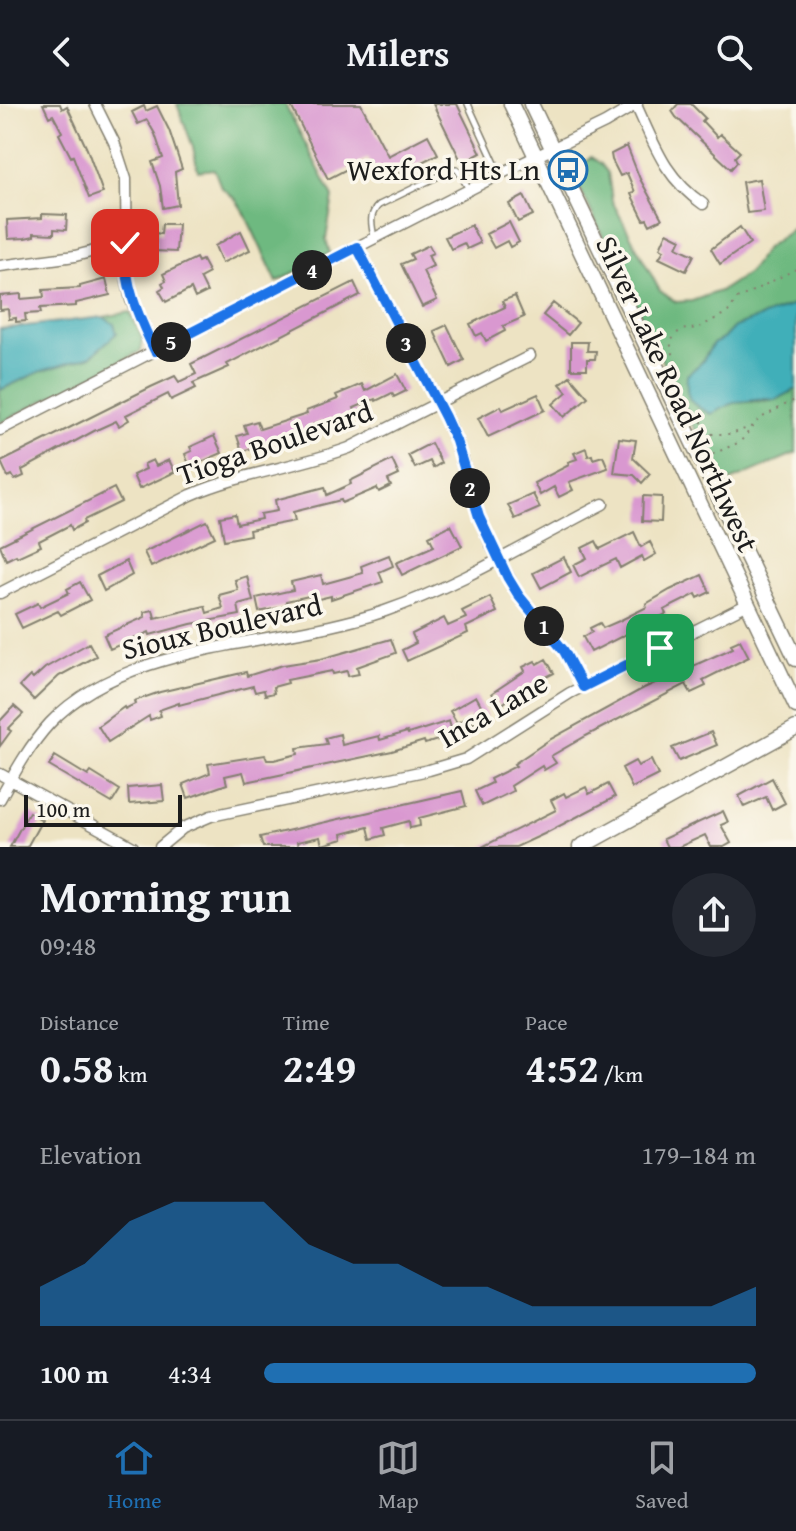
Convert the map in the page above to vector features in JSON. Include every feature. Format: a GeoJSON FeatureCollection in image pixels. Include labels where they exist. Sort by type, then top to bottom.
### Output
{"type":"FeatureCollection","features":[{"type":"Feature","properties":{"kind":"main road","name":"Silver Lake Road Northwest"},"geometry":{"type":"LineString","coordinates":[[511,104],[796,706]]}},
{"type":"Feature","properties":{"kind":"main road"},"geometry":{"type":"LineString","coordinates":[[531,104],[796,659]]}},
{"type":"Feature","properties":{"kind":"main road"},"geometry":{"type":"LineString","coordinates":[[580,847],[796,728]]}},
{"type":"Feature","properties":{"kind":"street"},"geometry":{"type":"LineString","coordinates":[[95,104],[114,142],[126,179],[126,271],[131,300],[155,351]]}},
{"type":"Feature","properties":{"kind":"street"},"geometry":{"type":"LineString","coordinates":[[0,430],[500,174],[618,117],[636,104],[670,176],[703,204]]}},
{"type":"Feature","properties":{"kind":"street"},"geometry":{"type":"LineString","coordinates":[[0,266],[75,256],[125,243]]}},
{"type":"Feature","properties":{"kind":"street"},"geometry":{"type":"LineString","coordinates":[[357,247],[456,441],[479,517],[498,558],[519,596],[564,651],[583,687]]}},
{"type":"Feature","properties":{"kind":"street","name":"Tioga Boulevard"},"geometry":{"type":"LineString","coordinates":[[0,593],[191,495],[220,483],[336,453],[530,356]]}},
{"type":"Feature","properties":{"kind":"street","name":"Sioux Boulevard"},"geometry":{"type":"LineString","coordinates":[[0,799],[29,749],[51,722],[81,697],[118,676],[166,660],[385,611],[417,598],[603,504]]}},
{"type":"Feature","properties":{"kind":"street","name":"Inca Lane"},"geometry":{"type":"LineString","coordinates":[[160,847],[183,828],[211,816],[429,770],[466,759],[487,748],[543,708],[748,604]]}},
{"type":"Feature","properties":{"kind":"street"},"geometry":{"type":"LineString","coordinates":[[0,774],[133,847]]}},
{"type":"Feature","properties":{"kind":"lane"},"geometry":{"type":"LineString","coordinates":[[468,104],[500,174]]}},
{"type":"Feature","properties":{"kind":"lane"},"geometry":{"type":"LineString","coordinates":[[374,238],[371,218],[379,205],[453,169],[457,169],[469,190]]}},
{"type":"Feature","properties":{"kind":"path"},"geometry":{"type":"LineString","coordinates":[[684,398],[670,342],[680,330],[698,328],[728,312],[737,299],[796,269]]}},
{"type":"Feature","properties":{"kind":"path"},"geometry":{"type":"LineString","coordinates":[[701,460],[740,442],[759,419],[796,399]]}},
{"type":"Feature","properties":{"kind":"path"},"geometry":{"type":"LineString","coordinates":[[690,407],[712,434],[731,434],[753,426]]}},
{"type":"Feature","properties":{"kind":"green space"},"geometry":{"type":"Polygon","coordinates":[[[177,104],[285,104],[333,197],[326,239],[330,253],[277,282],[245,214],[236,200],[221,187],[214,169],[198,171],[193,147],[177,104]]]}},
{"type":"Feature","properties":{"kind":"green space"},"geometry":{"type":"Polygon","coordinates":[[[591,157],[608,173],[612,201],[660,291],[676,302],[692,301],[722,290],[748,273],[766,248],[796,226],[796,304],[734,327],[723,339],[713,344],[702,362],[688,375],[711,414],[733,403],[776,400],[796,389],[796,453],[721,485],[578,184],[583,178],[586,161],[591,157]]]}},
{"type":"Feature","properties":{"kind":"green space"},"geometry":{"type":"Polygon","coordinates":[[[130,312],[143,340],[141,351],[0,423],[0,390],[39,372],[91,356],[116,333],[103,317],[130,312]]]}},
{"type":"Feature","properties":{"kind":"water"},"geometry":{"type":"Polygon","coordinates":[[[796,304],[796,389],[776,400],[733,403],[711,414],[690,400],[687,375],[702,362],[713,344],[723,339],[734,327],[796,304]]]}},
{"type":"Feature","properties":{"kind":"water"},"geometry":{"type":"Polygon","coordinates":[[[103,317],[114,324],[117,333],[91,356],[39,372],[0,390],[0,329],[103,317]]]}},
{"type":"Feature","properties":{"kind":"building"},"geometry":{"type":"Polygon","coordinates":[[[43,104],[60,104],[62,109],[67,106],[103,193],[89,198],[73,156],[59,134],[62,132],[43,104]]]}},
{"type":"Feature","properties":{"kind":"building"},"geometry":{"type":"Polygon","coordinates":[[[290,104],[361,104],[388,156],[428,135],[438,154],[380,183],[368,158],[328,179],[290,104]]]}},
{"type":"Feature","properties":{"kind":"building"},"geometry":{"type":"Polygon","coordinates":[[[433,104],[457,104],[481,153],[462,163],[433,104]]]}},
{"type":"Feature","properties":{"kind":"building"},"geometry":{"type":"Polygon","coordinates":[[[678,104],[691,104],[717,137],[720,134],[740,152],[731,169],[676,117],[672,111],[678,104]]]}},
{"type":"Feature","properties":{"kind":"building"},"geometry":{"type":"Polygon","coordinates":[[[144,106],[146,111],[157,106],[169,130],[182,169],[175,172],[178,205],[163,208],[152,162],[163,158],[147,120],[138,124],[132,112],[144,106]]]}},
{"type":"Feature","properties":{"kind":"building"},"geometry":{"type":"Polygon","coordinates":[[[627,146],[640,179],[662,219],[650,225],[647,219],[644,220],[631,194],[635,192],[627,173],[620,176],[612,160],[611,154],[627,146]]]}},
{"type":"Feature","properties":{"kind":"building"},"geometry":{"type":"Polygon","coordinates":[[[759,179],[764,211],[747,213],[742,182],[759,179]]]}},
{"type":"Feature","properties":{"kind":"building"},"geometry":{"type":"Polygon","coordinates":[[[524,196],[533,215],[518,222],[509,204],[524,196]]]}},
{"type":"Feature","properties":{"kind":"building"},"geometry":{"type":"Polygon","coordinates":[[[42,214],[67,215],[66,230],[54,229],[54,234],[34,233],[34,236],[8,239],[7,220],[42,218],[42,214]]]}},
{"type":"Feature","properties":{"kind":"building"},"geometry":{"type":"Polygon","coordinates":[[[509,222],[519,242],[510,247],[507,241],[494,248],[486,234],[509,222]]]}},
{"type":"Feature","properties":{"kind":"building"},"geometry":{"type":"Polygon","coordinates":[[[162,224],[178,224],[176,252],[155,251],[156,233],[161,234],[162,224]]]}},
{"type":"Feature","properties":{"kind":"building"},"geometry":{"type":"Polygon","coordinates":[[[471,225],[480,243],[467,249],[464,243],[451,249],[445,237],[471,225]]]}},
{"type":"Feature","properties":{"kind":"building"},"geometry":{"type":"Polygon","coordinates":[[[740,227],[750,243],[720,264],[711,249],[740,227]]]}},
{"type":"Feature","properties":{"kind":"building"},"geometry":{"type":"Polygon","coordinates":[[[241,231],[250,250],[222,263],[215,246],[241,231]]]}},
{"type":"Feature","properties":{"kind":"building"},"geometry":{"type":"Polygon","coordinates":[[[667,232],[681,239],[677,247],[694,255],[686,271],[659,258],[664,250],[660,248],[667,232]]]}},
{"type":"Feature","properties":{"kind":"building"},"geometry":{"type":"Polygon","coordinates":[[[429,245],[433,253],[428,255],[433,266],[423,271],[437,300],[422,307],[401,264],[413,259],[410,254],[429,245]]]}},
{"type":"Feature","properties":{"kind":"building"},"geometry":{"type":"Polygon","coordinates":[[[196,258],[198,262],[202,260],[209,273],[200,278],[207,292],[195,298],[191,289],[166,302],[159,290],[166,281],[163,274],[196,258]]]}},
{"type":"Feature","properties":{"kind":"building"},"geometry":{"type":"Polygon","coordinates":[[[106,279],[110,295],[76,303],[76,306],[40,308],[41,313],[25,314],[26,321],[16,322],[16,318],[9,319],[8,309],[0,310],[0,296],[21,294],[21,299],[44,297],[43,290],[80,288],[106,279]]]}},
{"type":"Feature","properties":{"kind":"building"},"geometry":{"type":"Polygon","coordinates":[[[354,282],[360,295],[227,364],[229,367],[193,383],[196,388],[171,400],[168,394],[126,415],[129,420],[119,426],[116,421],[22,470],[24,476],[15,480],[12,475],[8,477],[1,462],[175,376],[179,382],[196,374],[191,364],[354,282]]]}},
{"type":"Feature","properties":{"kind":"building"},"geometry":{"type":"Polygon","coordinates":[[[515,296],[524,317],[503,326],[505,331],[486,341],[482,333],[476,336],[470,324],[505,307],[502,301],[515,296]]]}},
{"type":"Feature","properties":{"kind":"building"},"geometry":{"type":"Polygon","coordinates":[[[553,303],[578,323],[568,335],[543,315],[553,303]]]}},
{"type":"Feature","properties":{"kind":"building"},"geometry":{"type":"Polygon","coordinates":[[[447,325],[464,360],[451,367],[434,331],[447,325]]]}},
{"type":"Feature","properties":{"kind":"building"},"geometry":{"type":"Polygon","coordinates":[[[571,342],[588,342],[587,351],[596,351],[595,359],[587,359],[587,369],[571,369],[571,342]]]}},
{"type":"Feature","properties":{"kind":"building"},"geometry":{"type":"Polygon","coordinates":[[[397,374],[406,391],[394,397],[392,393],[354,408],[357,414],[325,428],[322,421],[305,428],[306,432],[242,451],[237,436],[247,433],[244,425],[257,421],[260,429],[307,414],[306,411],[338,399],[336,395],[362,384],[365,391],[397,374]]]}},
{"type":"Feature","properties":{"kind":"building"},"geometry":{"type":"Polygon","coordinates":[[[570,376],[588,397],[564,417],[553,404],[567,392],[560,384],[570,376]]]}},
{"type":"Feature","properties":{"kind":"building"},"geometry":{"type":"Polygon","coordinates":[[[538,394],[545,410],[488,437],[478,418],[501,406],[503,410],[538,394]]]}},
{"type":"Feature","properties":{"kind":"building"},"geometry":{"type":"Polygon","coordinates":[[[214,436],[222,453],[190,467],[185,454],[192,451],[190,447],[214,436]]]}},
{"type":"Feature","properties":{"kind":"building"},"geometry":{"type":"Polygon","coordinates":[[[619,438],[636,440],[633,458],[650,474],[642,483],[634,475],[614,473],[619,438]]]}},
{"type":"Feature","properties":{"kind":"building"},"geometry":{"type":"Polygon","coordinates":[[[431,443],[441,463],[433,468],[430,461],[415,468],[408,455],[431,443]]]}},
{"type":"Feature","properties":{"kind":"building"},"geometry":{"type":"Polygon","coordinates":[[[586,448],[588,456],[592,455],[593,459],[603,456],[608,468],[569,482],[573,490],[559,497],[554,487],[540,495],[534,483],[569,465],[568,462],[577,459],[574,453],[586,448]]]}},
{"type":"Feature","properties":{"kind":"building"},"geometry":{"type":"Polygon","coordinates":[[[153,460],[156,466],[169,460],[175,472],[139,489],[133,475],[146,469],[144,464],[153,460]]]}},
{"type":"Feature","properties":{"kind":"building"},"geometry":{"type":"Polygon","coordinates":[[[392,460],[399,475],[388,480],[391,486],[379,492],[377,488],[342,503],[341,500],[293,512],[295,521],[249,530],[250,535],[224,540],[220,517],[235,514],[237,524],[261,519],[260,514],[277,511],[275,500],[325,487],[327,495],[392,460]]]}},
{"type":"Feature","properties":{"kind":"building"},"geometry":{"type":"Polygon","coordinates":[[[114,488],[121,502],[84,520],[85,523],[72,530],[70,525],[39,541],[41,546],[6,560],[0,545],[114,488]]]}},
{"type":"Feature","properties":{"kind":"building"},"geometry":{"type":"Polygon","coordinates":[[[533,494],[540,508],[515,519],[508,505],[533,494]]]}},
{"type":"Feature","properties":{"kind":"building"},"geometry":{"type":"Polygon","coordinates":[[[643,496],[662,497],[661,522],[642,521],[643,496]]]}},
{"type":"Feature","properties":{"kind":"building"},"geometry":{"type":"Polygon","coordinates":[[[207,521],[215,537],[151,567],[144,552],[207,521]]]}},
{"type":"Feature","properties":{"kind":"building"},"geometry":{"type":"Polygon","coordinates":[[[451,525],[462,546],[402,575],[396,563],[434,546],[429,536],[451,525]]]}},
{"type":"Feature","properties":{"kind":"building"},"geometry":{"type":"Polygon","coordinates":[[[634,532],[641,547],[650,542],[656,554],[644,561],[642,556],[620,568],[616,559],[579,577],[573,565],[587,558],[582,548],[596,541],[600,549],[634,532]]]}},
{"type":"Feature","properties":{"kind":"building"},"geometry":{"type":"Polygon","coordinates":[[[389,555],[393,566],[379,572],[383,582],[331,599],[331,596],[310,601],[309,596],[286,601],[287,606],[259,612],[256,598],[293,590],[291,582],[321,575],[323,584],[363,573],[361,566],[389,555]]]}},
{"type":"Feature","properties":{"kind":"building"},"geometry":{"type":"Polygon","coordinates":[[[564,557],[571,572],[541,588],[533,573],[564,557]]]}},
{"type":"Feature","properties":{"kind":"building"},"geometry":{"type":"Polygon","coordinates":[[[126,561],[132,575],[104,591],[97,576],[126,561]]]}},
{"type":"Feature","properties":{"kind":"building"},"geometry":{"type":"Polygon","coordinates":[[[702,575],[710,592],[698,598],[696,594],[664,610],[666,614],[591,652],[583,637],[592,632],[590,628],[600,623],[603,628],[619,621],[702,575]]]}},
{"type":"Feature","properties":{"kind":"building"},"geometry":{"type":"Polygon","coordinates":[[[247,576],[253,601],[238,605],[240,615],[150,635],[149,632],[110,649],[104,635],[145,617],[144,612],[153,610],[155,618],[205,606],[207,613],[223,608],[219,595],[238,590],[235,580],[247,576]]]}},
{"type":"Feature","properties":{"kind":"building"},"geometry":{"type":"Polygon","coordinates":[[[80,582],[90,600],[61,615],[58,611],[22,628],[15,614],[38,603],[40,607],[69,593],[67,589],[80,582]]]}},
{"type":"Feature","properties":{"kind":"building"},"geometry":{"type":"Polygon","coordinates":[[[490,597],[497,612],[466,627],[468,633],[407,661],[402,650],[416,643],[412,634],[444,618],[448,626],[466,618],[462,611],[490,597]]]}},
{"type":"Feature","properties":{"kind":"building"},"geometry":{"type":"Polygon","coordinates":[[[391,639],[396,653],[357,667],[359,674],[348,676],[347,671],[333,674],[332,671],[287,680],[288,683],[273,687],[274,693],[265,695],[264,690],[255,692],[253,686],[179,703],[159,710],[161,716],[150,720],[149,716],[108,742],[98,726],[124,707],[135,704],[134,701],[160,692],[246,672],[247,676],[391,639]]]}},
{"type":"Feature","properties":{"kind":"building"},"geometry":{"type":"Polygon","coordinates":[[[740,640],[749,657],[703,680],[706,686],[691,693],[686,684],[586,736],[551,756],[556,763],[544,770],[542,766],[511,786],[513,791],[482,806],[475,791],[492,783],[490,779],[516,766],[514,764],[549,740],[644,688],[733,648],[731,644],[740,640]]]}},
{"type":"Feature","properties":{"kind":"building"},"geometry":{"type":"Polygon","coordinates":[[[89,643],[96,656],[59,676],[34,700],[20,686],[30,676],[33,679],[45,668],[89,643]]]}},
{"type":"Feature","properties":{"kind":"building"},"geometry":{"type":"Polygon","coordinates":[[[546,659],[554,673],[519,691],[500,706],[492,693],[525,671],[523,667],[546,659]]]}},
{"type":"Feature","properties":{"kind":"building"},"geometry":{"type":"Polygon","coordinates":[[[476,696],[487,716],[473,724],[469,716],[457,723],[450,711],[476,696]]]}},
{"type":"Feature","properties":{"kind":"building"},"geometry":{"type":"Polygon","coordinates":[[[14,706],[23,714],[8,729],[11,731],[0,746],[0,721],[14,706]]]}},
{"type":"Feature","properties":{"kind":"building"},"geometry":{"type":"Polygon","coordinates":[[[449,721],[453,735],[425,744],[424,741],[392,751],[246,782],[243,772],[225,776],[227,784],[188,798],[183,784],[210,773],[208,764],[265,755],[267,760],[274,760],[298,754],[297,748],[327,744],[325,738],[340,734],[342,745],[379,736],[380,740],[408,734],[449,721]]]}},
{"type":"Feature","properties":{"kind":"building"},"geometry":{"type":"Polygon","coordinates":[[[711,732],[717,745],[679,761],[672,748],[711,732]]]}},
{"type":"Feature","properties":{"kind":"building"},"geometry":{"type":"Polygon","coordinates":[[[55,756],[88,776],[91,772],[120,790],[112,803],[49,766],[55,756]]]}},
{"type":"Feature","properties":{"kind":"building"},"geometry":{"type":"Polygon","coordinates":[[[651,760],[658,775],[632,788],[622,768],[635,761],[638,766],[651,760]]]}},
{"type":"Feature","properties":{"kind":"building"},"geometry":{"type":"Polygon","coordinates":[[[772,778],[785,803],[772,810],[766,797],[744,807],[739,796],[772,778]]]}},
{"type":"Feature","properties":{"kind":"building"},"geometry":{"type":"Polygon","coordinates":[[[608,784],[615,797],[544,834],[516,847],[482,847],[556,810],[551,800],[564,793],[566,797],[586,787],[589,794],[608,784]]]}},
{"type":"Feature","properties":{"kind":"building"},"geometry":{"type":"Polygon","coordinates":[[[162,785],[164,801],[129,804],[128,788],[162,785]]]}},
{"type":"Feature","properties":{"kind":"building"},"geometry":{"type":"Polygon","coordinates":[[[462,791],[466,806],[419,818],[420,826],[410,828],[409,821],[383,828],[385,835],[371,839],[368,827],[342,834],[343,839],[322,845],[320,837],[297,842],[298,847],[263,847],[260,837],[462,791]]]}},
{"type":"Feature","properties":{"kind":"building"},"geometry":{"type":"Polygon","coordinates":[[[723,811],[728,822],[721,825],[731,843],[724,847],[711,847],[705,835],[679,847],[667,847],[663,839],[723,811]]]}},
{"type":"Feature","properties":{"kind":"building"},"geometry":{"type":"Polygon","coordinates":[[[29,812],[42,820],[27,847],[10,847],[29,812]]]}},
{"type":"Feature","properties":{"kind":"place","name":"Wexford Hts Ln"},"geometry":{"type":"Point","coordinates":[568,170]}},
{"type":"Feature","properties":{"kind":"route"},"geometry":{"type":"LineString","coordinates":[[125,243],[131,300],[155,351],[357,247],[456,441],[479,517],[491,545],[519,596],[564,651],[583,687],[660,648]]}}]}
